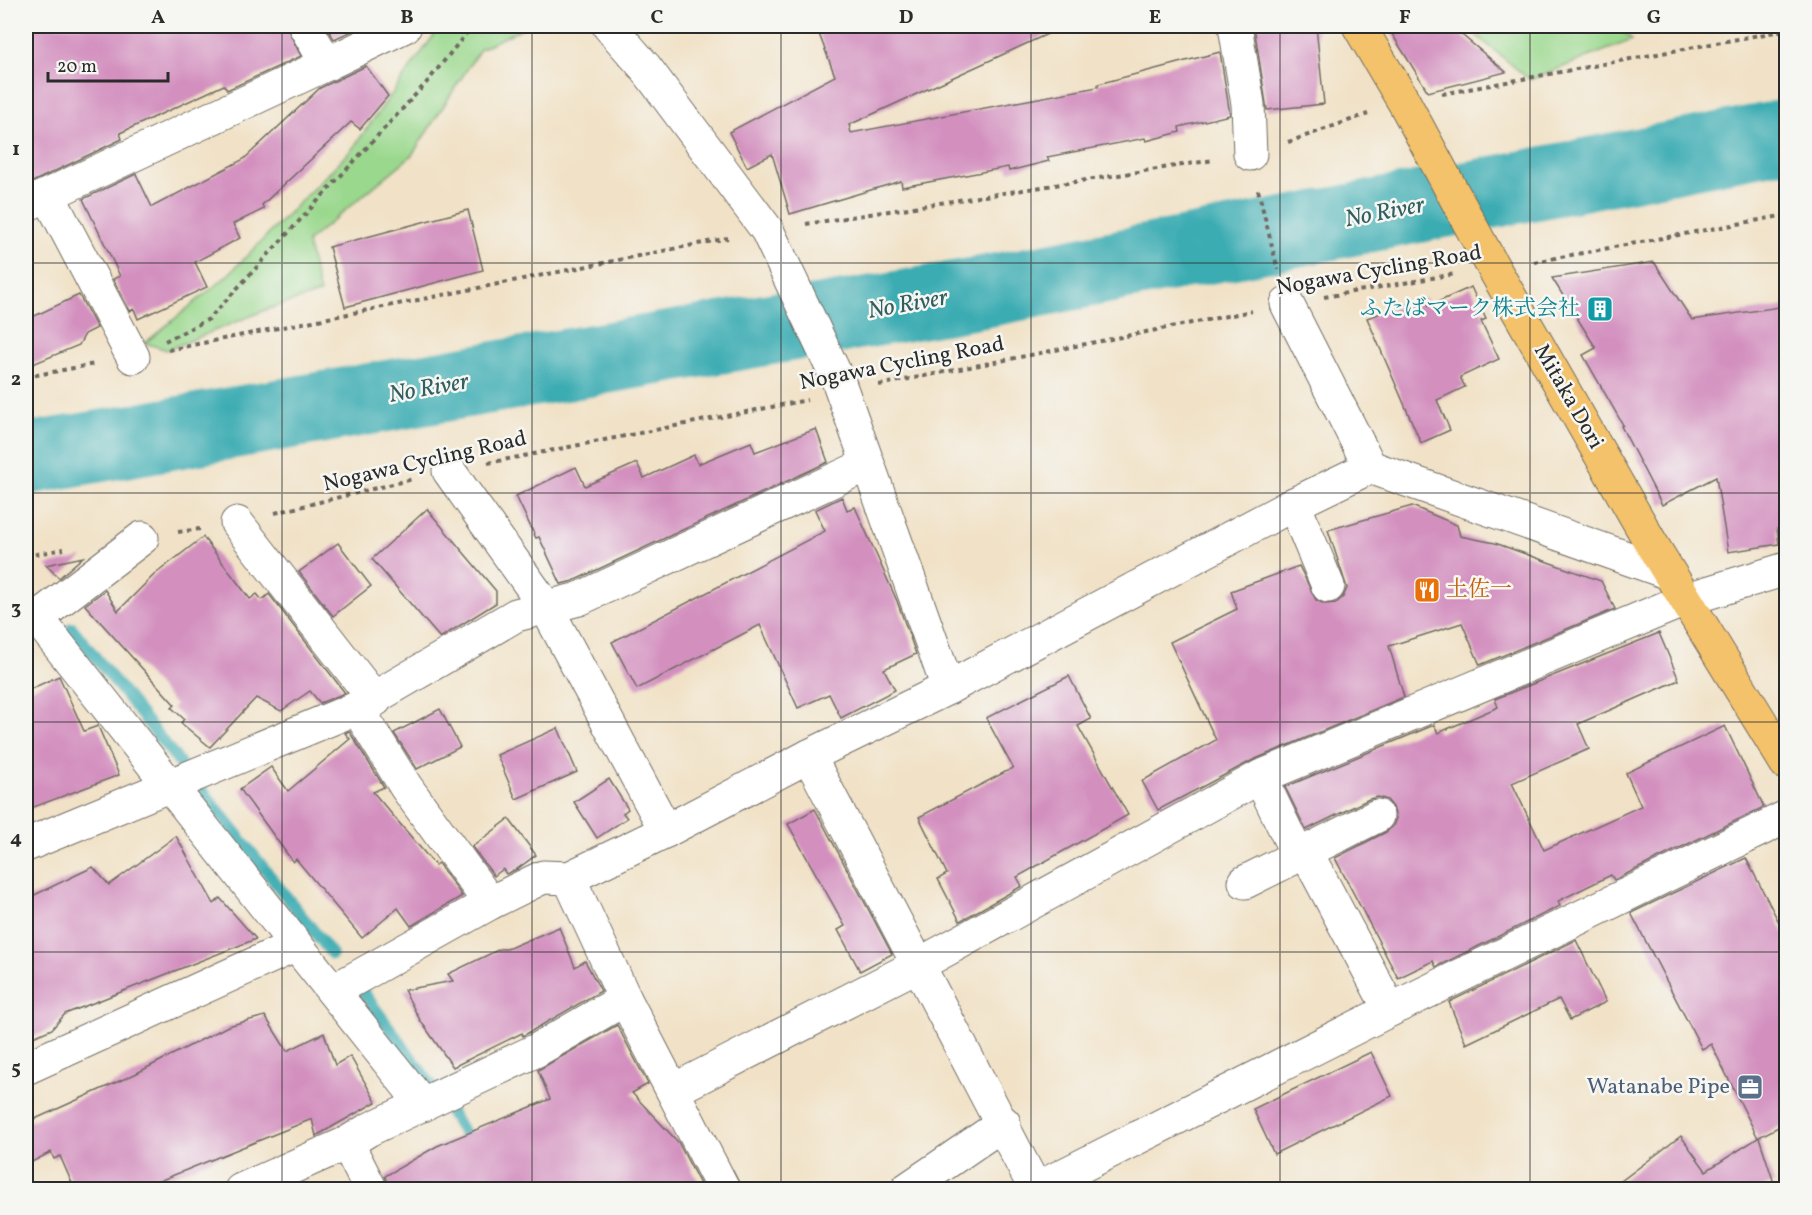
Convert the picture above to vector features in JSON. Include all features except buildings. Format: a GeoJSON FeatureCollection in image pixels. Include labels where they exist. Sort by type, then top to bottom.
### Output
{"type":"FeatureCollection","features":[{"type":"Feature","properties":{"kind":"main road","name":"Mitaka Dori"},"geometry":{"type":"LineString","coordinates":[[1359,26],[1404,102],[1490,262],[1669,573],[1786,763]]}},
{"type":"Feature","properties":{"kind":"street"},"geometry":{"type":"LineString","coordinates":[[305,26],[327,64]]}},
{"type":"Feature","properties":{"kind":"street"},"geometry":{"type":"LineString","coordinates":[[133,357],[37,200],[405,26]]}},
{"type":"Feature","properties":{"kind":"street"},"geometry":{"type":"LineString","coordinates":[[609,26],[645,68],[769,236],[840,386],[866,465],[948,688]]}},
{"type":"Feature","properties":{"kind":"street"},"geometry":{"type":"LineString","coordinates":[[1235,26],[1248,104],[1253,170]]}},
{"type":"Feature","properties":{"kind":"street"},"geometry":{"type":"LineString","coordinates":[[1284,292],[1370,467],[1669,573]]}},
{"type":"Feature","properties":{"kind":"street"},"geometry":{"type":"LineString","coordinates":[[26,845],[366,704],[516,615],[579,599],[866,465]]}},
{"type":"Feature","properties":{"kind":"street"},"geometry":{"type":"LineString","coordinates":[[333,991],[490,903],[543,877],[569,878],[666,831],[809,756],[948,688],[1294,504],[1370,467]]}},
{"type":"Feature","properties":{"kind":"street"},"geometry":{"type":"LineString","coordinates":[[449,471],[546,607],[666,831]]}},
{"type":"Feature","properties":{"kind":"street"},"geometry":{"type":"LineString","coordinates":[[1294,504],[1328,585]]}},
{"type":"Feature","properties":{"kind":"street"},"geometry":{"type":"LineString","coordinates":[[237,523],[366,704],[406,787],[490,903]]}},
{"type":"Feature","properties":{"kind":"street"},"geometry":{"type":"LineString","coordinates":[[142,538],[31,621],[169,785],[423,1105]]}},
{"type":"Feature","properties":{"kind":"street"},"geometry":{"type":"LineString","coordinates":[[674,1090],[920,964],[1260,777],[1687,599],[1786,569]]}},
{"type":"Feature","properties":{"kind":"street"},"geometry":{"type":"LineString","coordinates":[[809,756],[1004,1123],[1036,1189],[1390,1010],[1786,817]]}},
{"type":"Feature","properties":{"kind":"street"},"geometry":{"type":"LineString","coordinates":[[1260,777],[1390,1010]]}},
{"type":"Feature","properties":{"kind":"street"},"geometry":{"type":"LineString","coordinates":[[1245,882],[1377,816]]}},
{"type":"Feature","properties":{"kind":"street"},"geometry":{"type":"LineString","coordinates":[[569,878],[625,999],[724,1190]]}},
{"type":"Feature","properties":{"kind":"street"},"geometry":{"type":"LineString","coordinates":[[26,1068],[296,945]]}},
{"type":"Feature","properties":{"kind":"street"},"geometry":{"type":"LineString","coordinates":[[242,1190],[347,1143],[368,1130],[537,1050],[625,999]]}},
{"type":"Feature","properties":{"kind":"street"},"geometry":{"type":"LineString","coordinates":[[906,1190],[1004,1123]]}},
{"type":"Feature","properties":{"kind":"street"},"geometry":{"type":"LineString","coordinates":[[347,1143],[370,1190]]}},
{"type":"Feature","properties":{"kind":"path"},"geometry":{"type":"LineString","coordinates":[[133,357],[209,319],[428,81],[472,26]]}},
{"type":"Feature","properties":{"kind":"path"},"geometry":{"type":"LineString","coordinates":[[26,377],[769,236],[1253,170],[1404,102],[1786,30]]}},
{"type":"Feature","properties":{"kind":"path"},"geometry":{"type":"LineString","coordinates":[[1253,170],[1284,292]]}},
{"type":"Feature","properties":{"kind":"path","name":"Nogawa Cycling Road"},"geometry":{"type":"LineString","coordinates":[[142,538],[237,523],[449,471],[1284,292],[1490,262],[1520,266],[1551,257],[1786,215]]}},
{"type":"Feature","properties":{"kind":"path"},"geometry":{"type":"LineString","coordinates":[[26,556],[75,547]]}},
{"type":"Feature","properties":{"kind":"green space"},"geometry":{"type":"Polygon","coordinates":[[[445,26],[527,26],[480,49],[412,155],[307,242],[320,293],[268,309],[167,350],[145,343],[227,276],[353,148],[437,31],[445,26]]]}},
{"type":"Feature","properties":{"kind":"green space"},"geometry":{"type":"Polygon","coordinates":[[[1465,26],[1618,26],[1632,40],[1530,80],[1465,26]]]}},
{"type":"Feature","properties":{"kind":"waterway","name":"No River"},"geometry":{"type":"LineString","coordinates":[[26,459],[983,292],[1786,135]]}},
{"type":"Feature","properties":{"kind":"waterway"},"geometry":{"type":"LineString","coordinates":[[72,628],[180,763]]}},
{"type":"Feature","properties":{"kind":"waterway"},"geometry":{"type":"LineString","coordinates":[[197,784],[332,954]]}},
{"type":"Feature","properties":{"kind":"waterway"},"geometry":{"type":"LineString","coordinates":[[364,993],[434,1089]]}},
{"type":"Feature","properties":{"kind":"waterway"},"geometry":{"type":"LineString","coordinates":[[450,1112],[474,1148]]}},
{"type":"Feature","properties":{"kind":"place","name":"ふたばマーク株式会社"},"geometry":{"type":"Point","coordinates":[1600,309]}},
{"type":"Feature","properties":{"kind":"place","name":"土佐一"},"geometry":{"type":"Point","coordinates":[1427,590]}},
{"type":"Feature","properties":{"kind":"place","name":"Watanabe Pipe"},"geometry":{"type":"Point","coordinates":[1750,1087]}}]}
